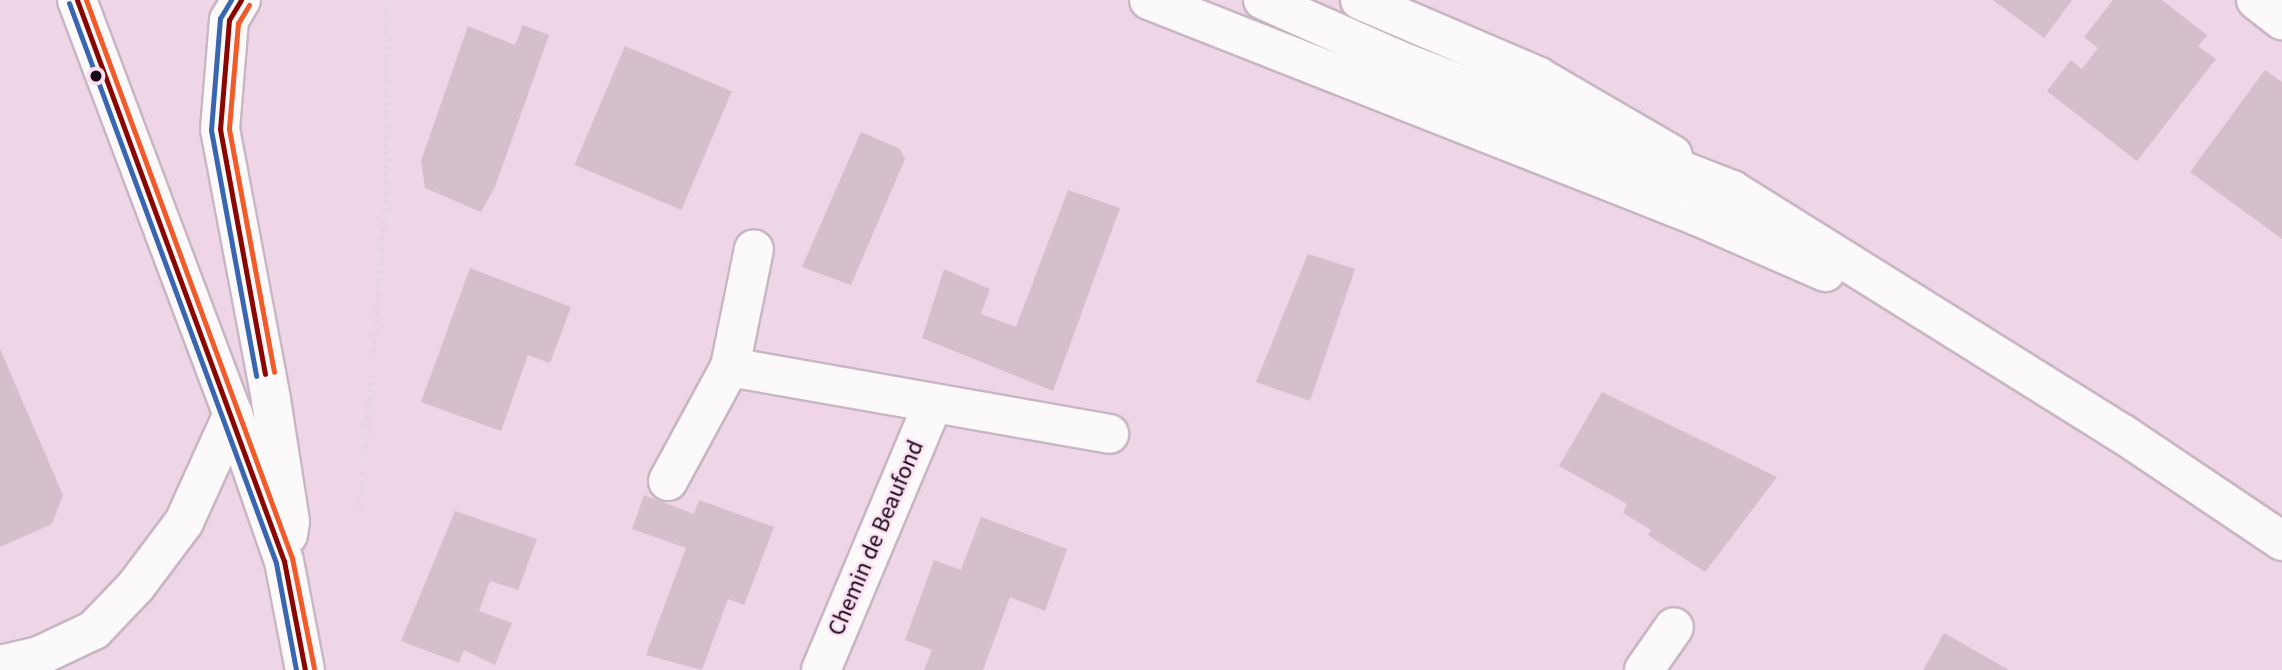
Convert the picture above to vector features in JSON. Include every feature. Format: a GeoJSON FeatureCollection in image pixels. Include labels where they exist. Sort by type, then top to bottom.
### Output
{"type":"FeatureCollection","features":[{"type":"Feature","properties":{"kind":"main road"},"geometry":{"type":"LineString","coordinates":[[77,0],[233,414],[284,561],[304,670]]}},
{"type":"Feature","properties":{"kind":"main road"},"geometry":{"type":"LineString","coordinates":[[240,0],[229,20],[220,129],[290,522],[284,561]]}},
{"type":"Feature","properties":{"kind":"main road"},"geometry":{"type":"LineString","coordinates":[[1149,0],[1697,216],[1931,317]]}},
{"type":"Feature","properties":{"kind":"main road"},"geometry":{"type":"LineString","coordinates":[[1263,0],[1396,58],[1732,190]]}},
{"type":"Feature","properties":{"kind":"main road"},"geometry":{"type":"LineString","coordinates":[[1360,0],[1537,76],[1732,190],[1931,317],[2123,434],[2282,541]]}},
{"type":"Feature","properties":{"kind":"main road"},"geometry":{"type":"LineString","coordinates":[[2256,0],[2282,20]]}},
{"type":"Feature","properties":{"kind":"main road"},"geometry":{"type":"LineString","coordinates":[[668,481],[730,367],[754,249]]}},
{"type":"Feature","properties":{"kind":"main road","name":"Chemin de Beaufond"},"geometry":{"type":"LineString","coordinates":[[730,367],[932,405],[1109,433]]}},
{"type":"Feature","properties":{"kind":"main road","name":"Chemin de Beaufond"},"geometry":{"type":"LineString","coordinates":[[821,670],[932,405]]}},
{"type":"Feature","properties":{"kind":"main road"},"geometry":{"type":"LineString","coordinates":[[0,665],[41,663],[94,630],[136,586],[184,522],[233,414]]}},
{"type":"Feature","properties":{"kind":"main road"},"geometry":{"type":"LineString","coordinates":[[1644,670],[1674,627]]}},
{"type":"Feature","properties":{"kind":"path"},"geometry":{"type":"LineString","coordinates":[[360,510],[386,196],[387,0]]}},
{"type":"Feature","properties":{"kind":"building"},"geometry":{"type":"Polygon","coordinates":[[[1993,0],[2072,0],[2044,38],[1993,0]]]}},
{"type":"Feature","properties":{"kind":"building"},"geometry":{"type":"Polygon","coordinates":[[[2113,0],[2162,0],[2207,35],[2198,46],[2216,59],[2137,161],[2047,91],[2071,60],[2082,69],[2098,48],[2084,37],[2113,0]]]}},
{"type":"Feature","properties":{"kind":"building"},"geometry":{"type":"Polygon","coordinates":[[[523,25],[549,35],[495,187],[481,212],[425,188],[421,161],[468,26],[515,45],[523,25]]]}},
{"type":"Feature","properties":{"kind":"building"},"geometry":{"type":"Polygon","coordinates":[[[625,46],[732,91],[681,210],[575,165],[625,46]]]}},
{"type":"Feature","properties":{"kind":"building"},"geometry":{"type":"Polygon","coordinates":[[[2265,70],[2282,82],[2282,239],[2190,172],[2265,70]]]}},
{"type":"Feature","properties":{"kind":"building"},"geometry":{"type":"Polygon","coordinates":[[[861,132],[900,149],[905,159],[851,285],[802,267],[861,132]]]}},
{"type":"Feature","properties":{"kind":"building"},"geometry":{"type":"Polygon","coordinates":[[[1068,190],[1120,208],[1053,391],[922,338],[944,269],[990,289],[981,314],[1016,327],[1068,190]]]}},
{"type":"Feature","properties":{"kind":"building"},"geometry":{"type":"Polygon","coordinates":[[[1308,254],[1355,269],[1310,401],[1256,382],[1308,254]]]}},
{"type":"Feature","properties":{"kind":"building"},"geometry":{"type":"Polygon","coordinates":[[[470,268],[571,307],[550,363],[528,355],[501,431],[421,402],[470,268]]]}},
{"type":"Feature","properties":{"kind":"building"},"geometry":{"type":"Polygon","coordinates":[[[0,349],[63,495],[52,524],[0,547],[0,349]]]}},
{"type":"Feature","properties":{"kind":"building"},"geometry":{"type":"Polygon","coordinates":[[[1602,392],[1777,477],[1705,572],[1648,535],[1651,530],[1623,513],[1627,504],[1559,466],[1602,392]]]}},
{"type":"Feature","properties":{"kind":"building"},"geometry":{"type":"Polygon","coordinates":[[[644,495],[694,514],[699,500],[774,527],[744,605],[728,599],[702,670],[646,655],[686,548],[632,529],[644,495]]]}},
{"type":"Feature","properties":{"kind":"building"},"geometry":{"type":"Polygon","coordinates":[[[455,511],[537,539],[518,590],[490,581],[479,611],[512,623],[495,665],[464,650],[459,663],[401,641],[455,511]]]}},
{"type":"Feature","properties":{"kind":"building"},"geometry":{"type":"Polygon","coordinates":[[[981,517],[1067,549],[1045,611],[1010,597],[983,670],[924,670],[932,650],[905,640],[934,560],[961,570],[981,517]]]}},
{"type":"Feature","properties":{"kind":"building"},"geometry":{"type":"Polygon","coordinates":[[[1944,633],[2009,670],[1923,670],[1944,633]]]}},
{"type":"Feature","properties":{"kind":"transit line"},"geometry":{"type":"LineString","coordinates":[[77,0],[284,561],[305,670]]}},
{"type":"Feature","properties":{"kind":"transit line"},"geometry":{"type":"LineString","coordinates":[[86,0],[292,558],[314,668]]}},
{"type":"Feature","properties":{"kind":"transit line"},"geometry":{"type":"LineString","coordinates":[[231,0],[220,18],[211,130],[256,376]]}},
{"type":"Feature","properties":{"kind":"transit line"},"geometry":{"type":"LineString","coordinates":[[241,0],[229,20],[220,129],[265,374]]}},
{"type":"Feature","properties":{"kind":"transit line"},"geometry":{"type":"LineString","coordinates":[[69,3],[276,563],[296,670]]}},
{"type":"Feature","properties":{"kind":"transit line"},"geometry":{"type":"LineString","coordinates":[[249,5],[238,23],[229,129],[274,372]]}}]}
